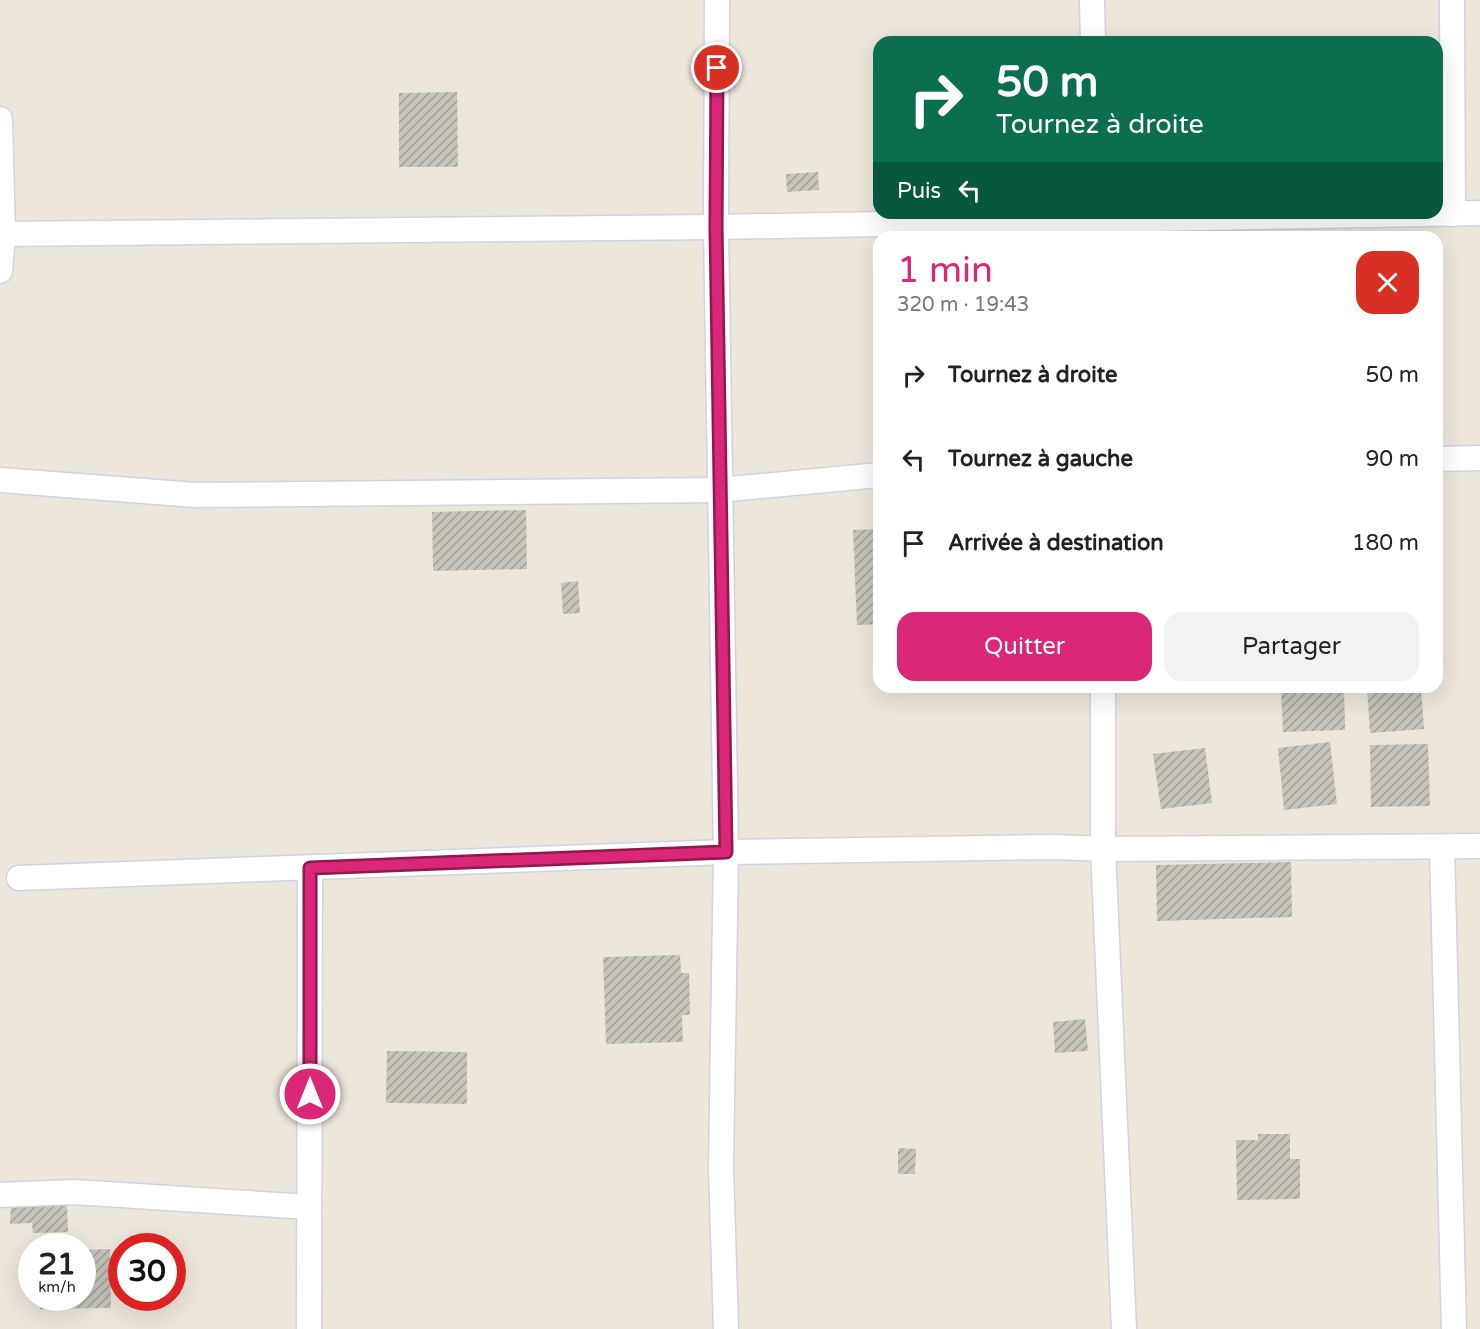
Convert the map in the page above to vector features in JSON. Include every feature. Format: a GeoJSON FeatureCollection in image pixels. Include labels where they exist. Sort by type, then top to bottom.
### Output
{"type":"FeatureCollection","features":[{"type":"Feature","properties":{"kind":"street"},"geometry":{"type":"LineString","coordinates":[[717,0],[716,227],[726,852],[722,1167],[726,1329]]}},
{"type":"Feature","properties":{"kind":"street"},"geometry":{"type":"LineString","coordinates":[[1092,0],[1093,36]]}},
{"type":"Feature","properties":{"kind":"street"},"geometry":{"type":"LineString","coordinates":[[1452,0],[1454,214]]}},
{"type":"Feature","properties":{"kind":"street"},"geometry":{"type":"LineString","coordinates":[[0,119],[0,271]]}},
{"type":"Feature","properties":{"kind":"street"},"geometry":{"type":"LineString","coordinates":[[1443,214],[1480,213]]}},
{"type":"Feature","properties":{"kind":"street"},"geometry":{"type":"LineString","coordinates":[[1,234],[1095,223],[1255,219]]}},
{"type":"Feature","properties":{"kind":"street"},"geometry":{"type":"LineString","coordinates":[[1443,459],[1480,458]]}},
{"type":"Feature","properties":{"kind":"street"},"geometry":{"type":"LineString","coordinates":[[0,480],[196,495],[719,490],[873,476]]}},
{"type":"Feature","properties":{"kind":"street"},"geometry":{"type":"LineString","coordinates":[[1103,693],[1103,849],[1124,1329]]}},
{"type":"Feature","properties":{"kind":"street"},"geometry":{"type":"LineString","coordinates":[[19,879],[726,852],[1057,847],[1103,849],[1480,846]]}},
{"type":"Feature","properties":{"kind":"street"},"geometry":{"type":"LineString","coordinates":[[1442,847],[1454,1329]]}},
{"type":"Feature","properties":{"kind":"street"},"geometry":{"type":"LineString","coordinates":[[309,1329],[310,868]]}},
{"type":"Feature","properties":{"kind":"street"},"geometry":{"type":"LineString","coordinates":[[0,1195],[74,1192],[309,1207]]}},
{"type":"Feature","properties":{"kind":"building"},"geometry":{"type":"Polygon","coordinates":[[[457,92],[458,167],[399,167],[399,93],[457,92]]]}},
{"type":"Feature","properties":{"kind":"building"},"geometry":{"type":"Polygon","coordinates":[[[818,172],[819,190],[787,192],[786,174],[818,172]]]}},
{"type":"Feature","properties":{"kind":"building"},"geometry":{"type":"Polygon","coordinates":[[[526,510],[527,569],[433,571],[432,512],[526,510]]]}},
{"type":"Feature","properties":{"kind":"building"},"geometry":{"type":"Polygon","coordinates":[[[873,529],[873,624],[857,625],[853,530],[873,529]]]}},
{"type":"Feature","properties":{"kind":"building"},"geometry":{"type":"Polygon","coordinates":[[[578,581],[580,613],[563,614],[561,583],[578,581]]]}},
{"type":"Feature","properties":{"kind":"building"},"geometry":{"type":"Polygon","coordinates":[[[1281,693],[1344,693],[1345,730],[1283,732],[1281,693]]]}},
{"type":"Feature","properties":{"kind":"building"},"geometry":{"type":"Polygon","coordinates":[[[1367,693],[1421,693],[1424,729],[1370,733],[1367,693]]]}},
{"type":"Feature","properties":{"kind":"building"},"geometry":{"type":"Polygon","coordinates":[[[1330,742],[1337,804],[1284,810],[1278,748],[1330,742]]]}},
{"type":"Feature","properties":{"kind":"building"},"geometry":{"type":"Polygon","coordinates":[[[1428,744],[1430,806],[1371,807],[1370,745],[1428,744]]]}},
{"type":"Feature","properties":{"kind":"building"},"geometry":{"type":"Polygon","coordinates":[[[1205,748],[1212,803],[1161,809],[1153,754],[1205,748]]]}},
{"type":"Feature","properties":{"kind":"building"},"geometry":{"type":"Polygon","coordinates":[[[1291,862],[1292,917],[1157,921],[1156,865],[1291,862]]]}},
{"type":"Feature","properties":{"kind":"building"},"geometry":{"type":"Polygon","coordinates":[[[680,955],[681,973],[689,973],[690,1015],[682,1015],[683,1042],[606,1044],[603,957],[680,955]]]}},
{"type":"Feature","properties":{"kind":"building"},"geometry":{"type":"Polygon","coordinates":[[[1085,1019],[1088,1051],[1055,1053],[1053,1022],[1085,1019]]]}},
{"type":"Feature","properties":{"kind":"building"},"geometry":{"type":"Polygon","coordinates":[[[387,1051],[467,1052],[467,1104],[386,1103],[387,1051]]]}},
{"type":"Feature","properties":{"kind":"building"},"geometry":{"type":"Polygon","coordinates":[[[1258,1134],[1290,1134],[1290,1159],[1300,1159],[1300,1199],[1237,1200],[1236,1140],[1258,1140],[1258,1134]]]}},
{"type":"Feature","properties":{"kind":"building"},"geometry":{"type":"Polygon","coordinates":[[[898,1148],[916,1149],[915,1174],[898,1174],[898,1148]]]}},
{"type":"Feature","properties":{"kind":"building"},"geometry":{"type":"Polygon","coordinates":[[[67,1205],[68,1232],[33,1233],[32,1223],[10,1224],[11,1206],[67,1205]]]}},
{"type":"Feature","properties":{"kind":"building"},"geometry":{"type":"Polygon","coordinates":[[[108,1249],[108,1308],[96,1308],[96,1250],[108,1249]]]}},
{"type":"Feature","properties":{"kind":"route"},"geometry":{"type":"LineString","coordinates":[[310,1094],[310,868],[726,852],[719,490],[717,68]]}}]}
